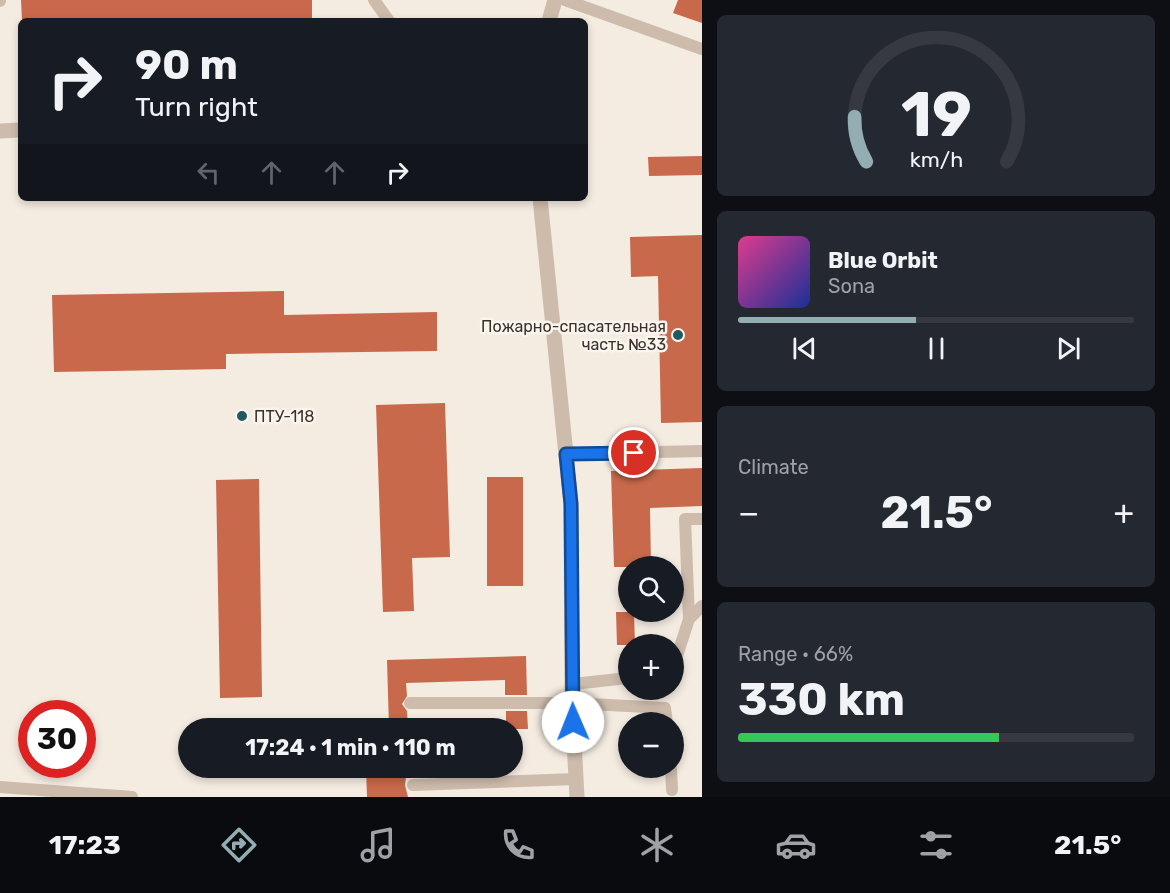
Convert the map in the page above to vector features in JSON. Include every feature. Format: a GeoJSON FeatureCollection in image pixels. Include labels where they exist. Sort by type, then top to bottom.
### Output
{"type":"FeatureCollection","features":[{"type":"Feature","properties":{"kind":"street"},"geometry":{"type":"LineString","coordinates":[[550,18],[555,0]]}},
{"type":"Feature","properties":{"kind":"street"},"geometry":{"type":"LineString","coordinates":[[0,131],[18,130]]}},
{"type":"Feature","properties":{"kind":"street"},"geometry":{"type":"LineString","coordinates":[[540,201],[571,504],[572,703],[577,797]]}},
{"type":"Feature","properties":{"kind":"lane"},"geometry":{"type":"LineString","coordinates":[[374,0],[387,18]]}},
{"type":"Feature","properties":{"kind":"lane"},"geometry":{"type":"LineString","coordinates":[[565,0],[702,49]]}},
{"type":"Feature","properties":{"kind":"lane"},"geometry":{"type":"LineString","coordinates":[[566,454],[702,451]]}},
{"type":"Feature","properties":{"kind":"lane"},"geometry":{"type":"LineString","coordinates":[[683,634],[688,619],[685,519],[702,519]]}},
{"type":"Feature","properties":{"kind":"lane"},"geometry":{"type":"LineString","coordinates":[[688,619],[702,606]]}},
{"type":"Feature","properties":{"kind":"lane"},"geometry":{"type":"LineString","coordinates":[[573,684],[618,679]]}},
{"type":"Feature","properties":{"kind":"lane"},"geometry":{"type":"LineString","coordinates":[[410,703],[572,703],[665,708],[666,712]]}},
{"type":"Feature","properties":{"kind":"lane"},"geometry":{"type":"LineString","coordinates":[[671,778],[672,790]]}},
{"type":"Feature","properties":{"kind":"lane"},"geometry":{"type":"LineString","coordinates":[[413,785],[576,779]]}},
{"type":"Feature","properties":{"kind":"lane"},"geometry":{"type":"LineString","coordinates":[[0,787],[132,797]]}},
{"type":"Feature","properties":{"kind":"building"},"geometry":{"type":"Polygon","coordinates":[[[21,0],[312,0],[312,18],[22,18],[21,0]]]}},
{"type":"Feature","properties":{"kind":"building"},"geometry":{"type":"Polygon","coordinates":[[[678,0],[702,0],[702,23],[673,13],[678,0]]]}},
{"type":"Feature","properties":{"kind":"building"},"geometry":{"type":"Polygon","coordinates":[[[702,156],[702,175],[649,176],[648,157],[702,156]]]}},
{"type":"Feature","properties":{"kind":"building"},"geometry":{"type":"Polygon","coordinates":[[[702,235],[702,422],[661,423],[658,276],[631,277],[630,237],[702,235]]]}},
{"type":"Feature","properties":{"kind":"building"},"geometry":{"type":"Polygon","coordinates":[[[284,291],[284,315],[437,312],[437,351],[226,354],[226,369],[54,372],[52,295],[284,291]]]}},
{"type":"Feature","properties":{"kind":"building"},"geometry":{"type":"Polygon","coordinates":[[[445,403],[450,557],[412,558],[414,611],[383,612],[376,405],[445,403]]]}},
{"type":"Feature","properties":{"kind":"building"},"geometry":{"type":"Polygon","coordinates":[[[702,468],[702,506],[650,508],[651,556],[618,556],[618,567],[614,567],[611,471],[702,468]]]}},
{"type":"Feature","properties":{"kind":"building"},"geometry":{"type":"Polygon","coordinates":[[[487,477],[523,477],[523,586],[487,586],[487,477]]]}},
{"type":"Feature","properties":{"kind":"building"},"geometry":{"type":"Polygon","coordinates":[[[259,479],[262,697],[220,698],[216,480],[259,479]]]}},
{"type":"Feature","properties":{"kind":"building"},"geometry":{"type":"Polygon","coordinates":[[[616,612],[618,612],[618,622],[634,622],[635,634],[618,634],[617,645],[616,612]]]}},
{"type":"Feature","properties":{"kind":"building"},"geometry":{"type":"Polygon","coordinates":[[[526,656],[527,695],[505,695],[505,680],[406,683],[407,696],[402,704],[407,711],[407,718],[389,718],[387,660],[526,656]]]}},
{"type":"Feature","properties":{"kind":"building"},"geometry":{"type":"Polygon","coordinates":[[[506,711],[527,711],[528,729],[523,729],[523,718],[506,718],[506,711]]]}},
{"type":"Feature","properties":{"kind":"building"},"geometry":{"type":"Polygon","coordinates":[[[366,778],[406,778],[408,797],[367,797],[366,778]]]}},
{"type":"Feature","properties":{"kind":"place","name":"Пожарно-спасательная часть №33"},"geometry":{"type":"Point","coordinates":[678,335]}},
{"type":"Feature","properties":{"kind":"place","name":"ПТУ-118"},"geometry":{"type":"Point","coordinates":[242,416]}},
{"type":"Feature","properties":{"kind":"route"},"geometry":{"type":"LineString","coordinates":[[573,722],[571,504],[566,454],[634,453]]}}]}
